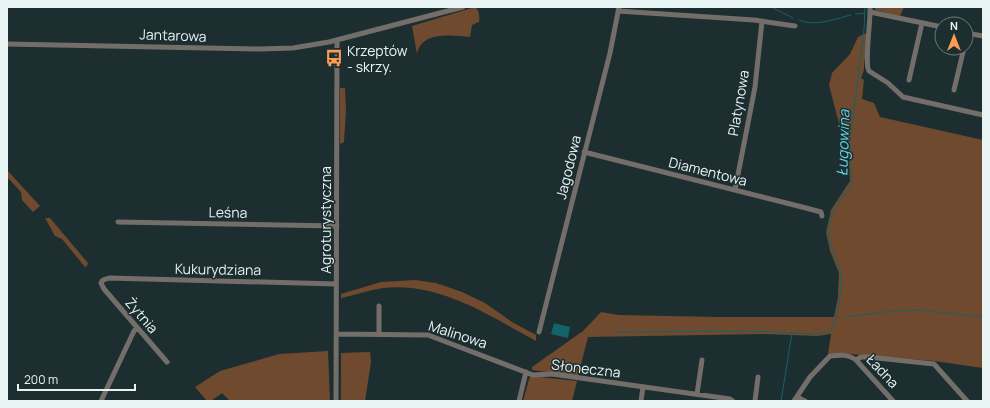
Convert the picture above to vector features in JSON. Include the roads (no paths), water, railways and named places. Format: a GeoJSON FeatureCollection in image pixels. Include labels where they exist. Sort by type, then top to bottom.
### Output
{"type":"FeatureCollection","features":[{"type":"Feature","properties":{"kind":"street","name":"Jantarowa"},"geometry":{"type":"LineString","coordinates":[[7,44],[267,49],[293,48],[337,40],[463,7]]}},
{"type":"Feature","properties":{"kind":"street"},"geometry":{"type":"LineString","coordinates":[[618,9],[762,21],[794,26]]}},
{"type":"Feature","properties":{"kind":"street","name":"Jagodowa"},"geometry":{"type":"LineString","coordinates":[[540,332],[610,53],[618,9]]}},
{"type":"Feature","properties":{"kind":"street"},"geometry":{"type":"LineString","coordinates":[[934,25],[870,10],[866,62],[867,70],[888,83],[903,97],[983,115]]}},
{"type":"Feature","properties":{"kind":"street","name":"Platynowa"},"geometry":{"type":"LineString","coordinates":[[735,190],[755,87],[762,21]]}},
{"type":"Feature","properties":{"kind":"street"},"geometry":{"type":"LineString","coordinates":[[909,80],[922,23]]}},
{"type":"Feature","properties":{"kind":"street","name":"Agroturystyczna"},"geometry":{"type":"LineString","coordinates":[[336,401],[337,40]]}},
{"type":"Feature","properties":{"kind":"street"},"geometry":{"type":"LineString","coordinates":[[954,90],[962,56]]}},
{"type":"Feature","properties":{"kind":"street","name":"Diamentowa"},"geometry":{"type":"LineString","coordinates":[[584,152],[821,212],[822,216]]}},
{"type":"Feature","properties":{"kind":"street","name":"Leśna"},"geometry":{"type":"LineString","coordinates":[[118,222],[336,226]]}},
{"type":"Feature","properties":{"kind":"street","name":"Kukurydziana"},"geometry":{"type":"LineString","coordinates":[[101,283],[103,280],[109,278],[336,284]]}},
{"type":"Feature","properties":{"kind":"street","name":"Żytnia"},"geometry":{"type":"LineString","coordinates":[[101,283],[166,362]]}},
{"type":"Feature","properties":{"kind":"street"},"geometry":{"type":"LineString","coordinates":[[378,306],[379,333]]}},
{"type":"Feature","properties":{"kind":"street"},"geometry":{"type":"LineString","coordinates":[[101,401],[134,331],[137,328]]}},
{"type":"Feature","properties":{"kind":"street","name":"Malinowa"},"geometry":{"type":"LineString","coordinates":[[336,334],[379,333],[433,336],[526,372]]}},
{"type":"Feature","properties":{"kind":"street","name":"Ładna"},"geometry":{"type":"LineString","coordinates":[[796,399],[816,370],[830,356],[847,356],[856,360],[894,401]]}},
{"type":"Feature","properties":{"kind":"street"},"geometry":{"type":"LineString","coordinates":[[856,360],[861,357],[868,357],[934,364],[967,401]]}},
{"type":"Feature","properties":{"kind":"street"},"geometry":{"type":"LineString","coordinates":[[697,394],[702,360]]}},
{"type":"Feature","properties":{"kind":"street"},"geometry":{"type":"LineString","coordinates":[[519,401],[526,372]]}},
{"type":"Feature","properties":{"kind":"street","name":"Słoneczna"},"geometry":{"type":"LineString","coordinates":[[526,372],[697,394],[730,399],[733,401]]}},
{"type":"Feature","properties":{"kind":"street"},"geometry":{"type":"LineString","coordinates":[[755,401],[758,377]]}},
{"type":"Feature","properties":{"kind":"street"},"geometry":{"type":"LineString","coordinates":[[641,401],[643,387]]}},
{"type":"Feature","properties":{"kind":"street"},"geometry":{"type":"LineString","coordinates":[[796,399],[805,401]]}},
{"type":"Feature","properties":{"kind":"water"},"geometry":{"type":"Polygon","coordinates":[[[554,323],[570,327],[568,338],[551,334],[554,323]]]}},
{"type":"Feature","properties":{"kind":"waterway"},"geometry":{"type":"LineString","coordinates":[[771,7],[793,18]]}},
{"type":"Feature","properties":{"kind":"waterway","name":"Ługowina"},"geometry":{"type":"LineString","coordinates":[[614,332],[750,331],[817,334],[827,333],[832,329],[835,322],[842,286],[840,271],[829,240],[828,230],[832,214],[852,183],[850,141],[864,30],[865,7]]}},
{"type":"Feature","properties":{"kind":"waterway"},"geometry":{"type":"LineString","coordinates":[[856,14],[865,13]]}},
{"type":"Feature","properties":{"kind":"waterway"},"geometry":{"type":"LineString","coordinates":[[799,20],[818,23],[851,15]]}},
{"type":"Feature","properties":{"kind":"waterway"},"geometry":{"type":"LineString","coordinates":[[844,317],[892,311],[921,310],[983,317]]}},
{"type":"Feature","properties":{"kind":"waterway","name":"Ługowina"},"geometry":{"type":"LineString","coordinates":[[781,401],[792,333]]}},
{"type":"Feature","properties":{"kind":"place","name":"Krzeptów - skrzy."},"geometry":{"type":"Point","coordinates":[334,58]}}]}
